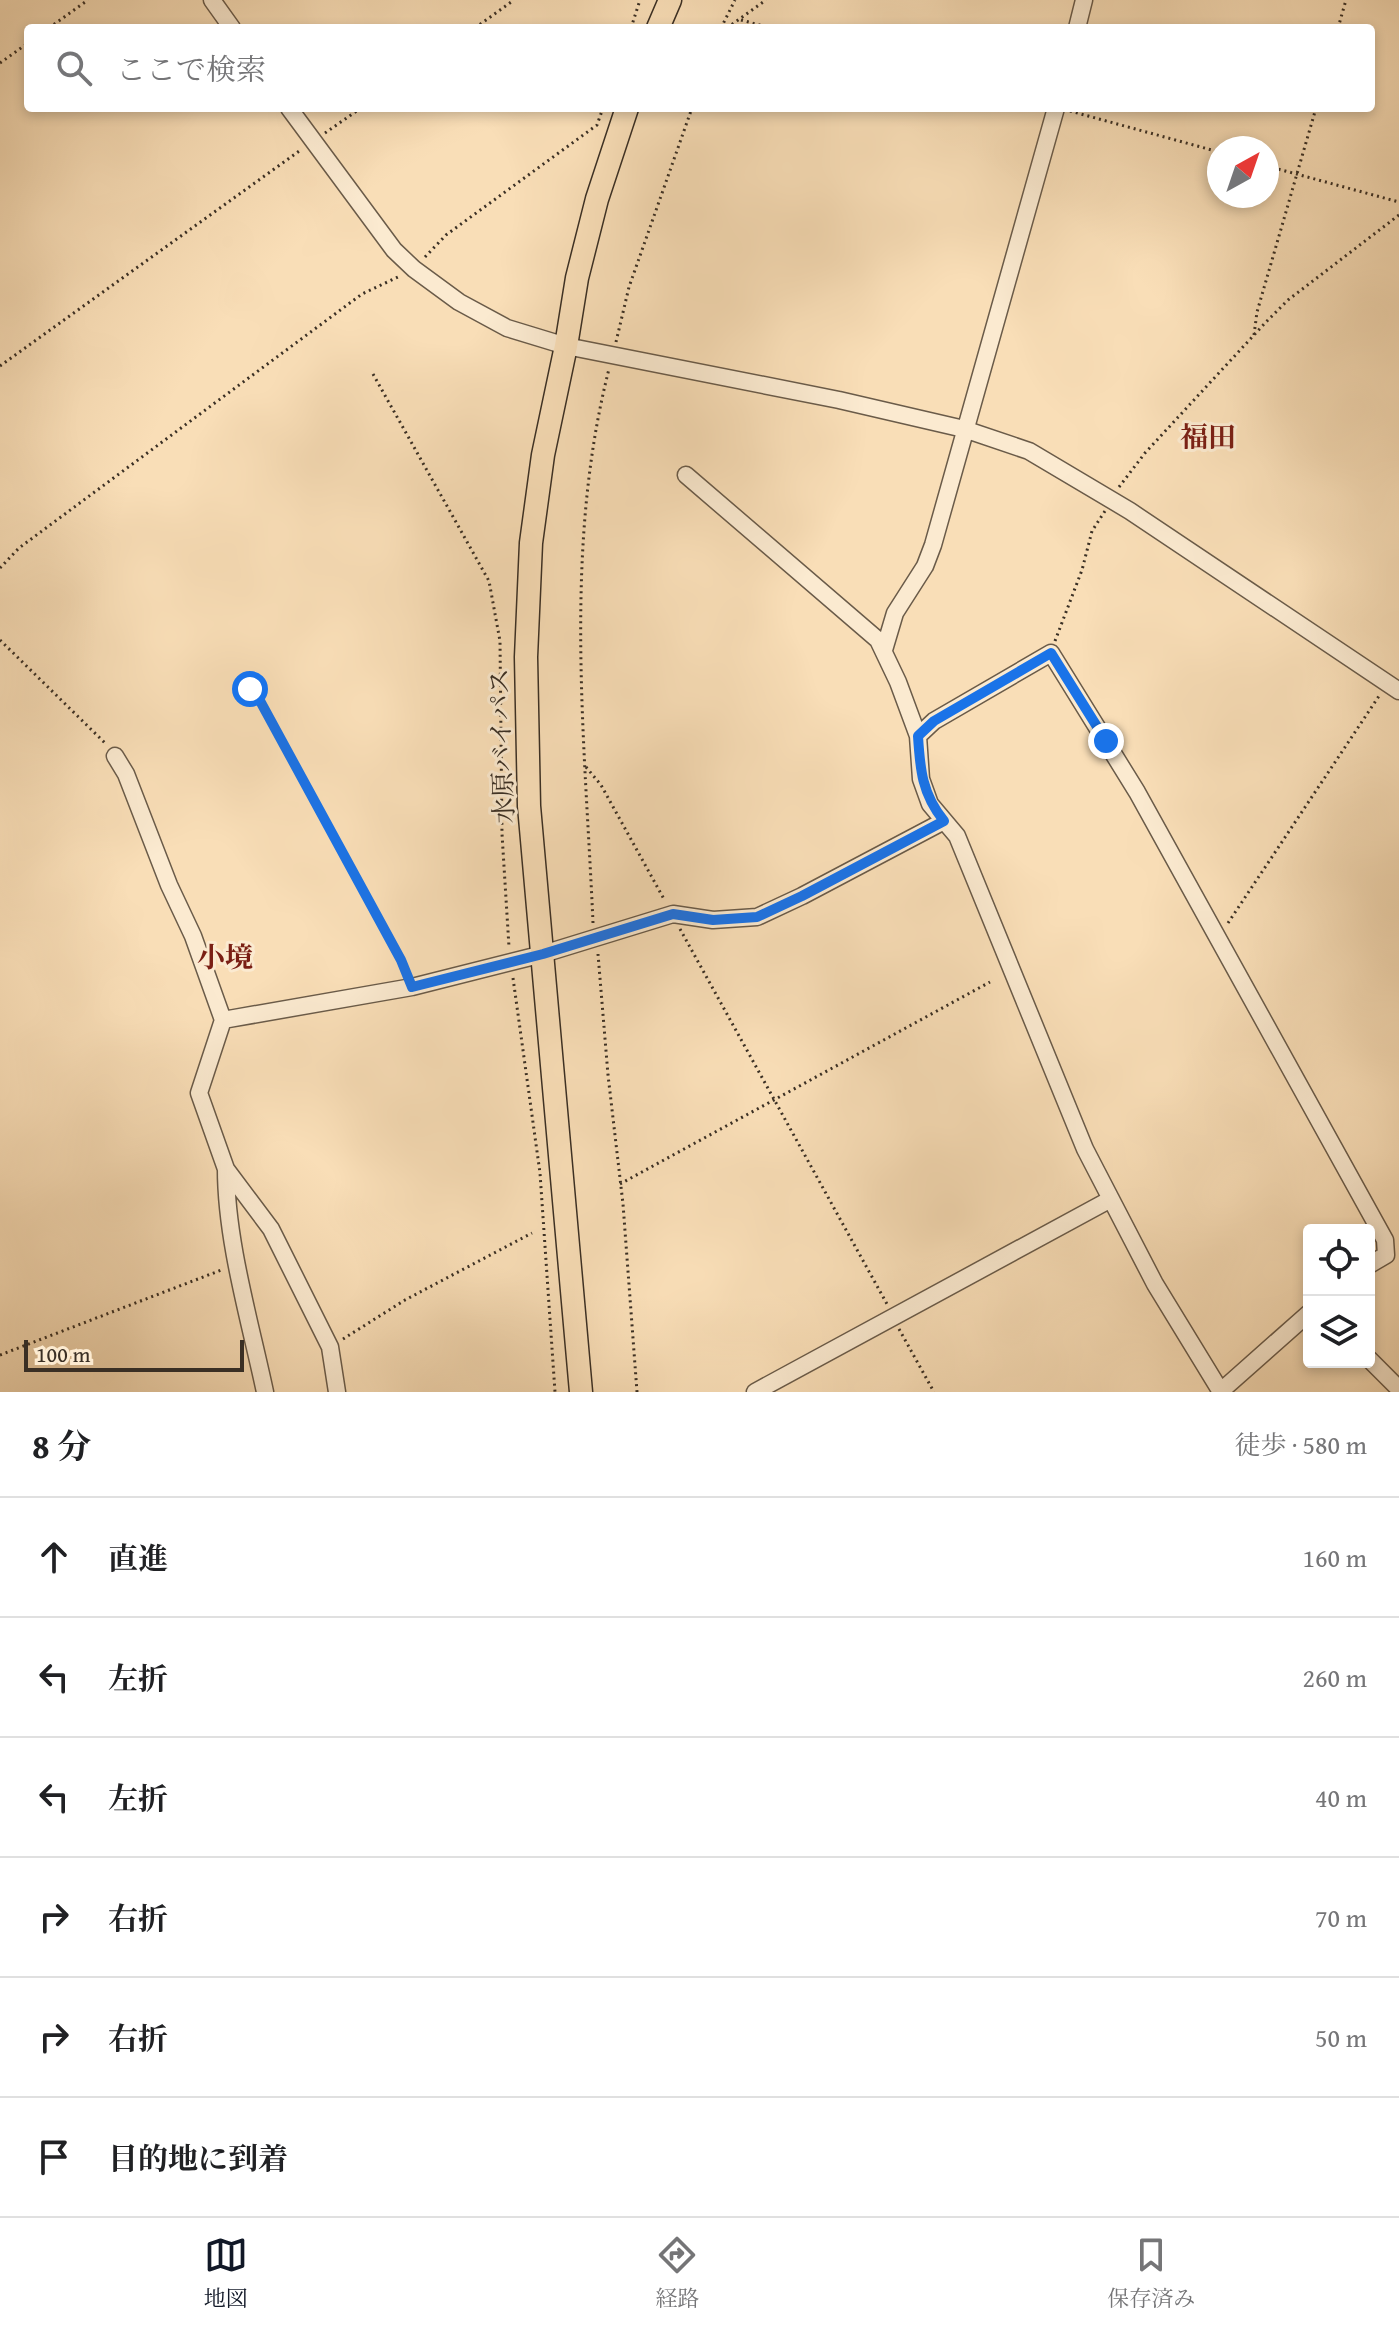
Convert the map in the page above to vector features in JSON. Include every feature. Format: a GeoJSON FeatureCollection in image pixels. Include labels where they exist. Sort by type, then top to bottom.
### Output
{"type":"FeatureCollection","features":[{"type":"Feature","properties":{"kind":"highway"},"geometry":{"type":"LineString","coordinates":[[660,24],[670,0]]}},
{"type":"Feature","properties":{"kind":"highway","name":"水原バイパス"},"geometry":{"type":"LineString","coordinates":[[581,1392],[529,806],[526,657],[531,543],[543,455],[577,278],[597,199],[626,112]]}},
{"type":"Feature","properties":{"kind":"street"},"geometry":{"type":"LineString","coordinates":[[212,0],[229,24]]}},
{"type":"Feature","properties":{"kind":"street"},"geometry":{"type":"LineString","coordinates":[[1078,24],[1084,0]]}},
{"type":"Feature","properties":{"kind":"street"},"geometry":{"type":"LineString","coordinates":[[292,112],[405,260],[459,302],[507,328],[566,346],[715,378],[839,400],[964,429],[1029,451],[1111,500],[1393,687]]}},
{"type":"Feature","properties":{"kind":"street"},"geometry":{"type":"LineString","coordinates":[[884,650],[895,613],[925,566],[933,545],[1056,112]]}},
{"type":"Feature","properties":{"kind":"street"},"geometry":{"type":"LineString","coordinates":[[686,475],[878,640],[884,650],[918,736],[921,779],[930,804],[957,836],[1085,1149],[1155,1284],[1221,1391],[1303,1318]]}},
{"type":"Feature","properties":{"kind":"street"},"geometry":{"type":"LineString","coordinates":[[918,736],[934,721],[1051,653],[1137,792],[1385,1240],[1386,1255],[1375,1261]]}},
{"type":"Feature","properties":{"kind":"street"},"geometry":{"type":"LineString","coordinates":[[115,756],[126,774],[169,885],[193,936],[223,1020],[199,1093],[226,1169],[271,1229],[330,1347],[337,1392]]}},
{"type":"Feature","properties":{"kind":"street"},"geometry":{"type":"LineString","coordinates":[[223,1020],[412,987],[543,954],[673,914],[713,920],[757,917],[944,821]]}},
{"type":"Feature","properties":{"kind":"street"},"geometry":{"type":"LineString","coordinates":[[226,1169],[226,1190],[238,1264],[265,1392]]}},
{"type":"Feature","properties":{"kind":"street"},"geometry":{"type":"LineString","coordinates":[[755,1392],[1111,1199]]}},
{"type":"Feature","properties":{"kind":"street"},"geometry":{"type":"LineString","coordinates":[[1375,1365],[1399,1389]]}},
{"type":"Feature","properties":{"kind":"path"},"geometry":{"type":"LineString","coordinates":[[55,24],[88,0]]}},
{"type":"Feature","properties":{"kind":"path"},"geometry":{"type":"LineString","coordinates":[[481,24],[514,0]]}},
{"type":"Feature","properties":{"kind":"path"},"geometry":{"type":"LineString","coordinates":[[632,24],[640,0]]}},
{"type":"Feature","properties":{"kind":"path"},"geometry":{"type":"LineString","coordinates":[[723,24],[735,0]]}},
{"type":"Feature","properties":{"kind":"path"},"geometry":{"type":"LineString","coordinates":[[734,24],[766,0]]}},
{"type":"Feature","properties":{"kind":"path"},"geometry":{"type":"LineString","coordinates":[[1339,24],[1346,0]]}},
{"type":"Feature","properties":{"kind":"path"},"geometry":{"type":"LineString","coordinates":[[741,20],[756,24]]}},
{"type":"Feature","properties":{"kind":"path"},"geometry":{"type":"LineString","coordinates":[[0,63],[24,46]]}},
{"type":"Feature","properties":{"kind":"path"},"geometry":{"type":"LineString","coordinates":[[0,366],[355,112]]}},
{"type":"Feature","properties":{"kind":"path"},"geometry":{"type":"LineString","coordinates":[[0,568],[19,548],[405,260],[446,235],[597,125],[602,112]]}},
{"type":"Feature","properties":{"kind":"path"},"geometry":{"type":"LineString","coordinates":[[613,355],[629,287],[691,112]]}},
{"type":"Feature","properties":{"kind":"path"},"geometry":{"type":"LineString","coordinates":[[1072,112],[1207,149]]}},
{"type":"Feature","properties":{"kind":"path"},"geometry":{"type":"LineString","coordinates":[[1254,335],[1257,312],[1315,112]]}},
{"type":"Feature","properties":{"kind":"path"},"geometry":{"type":"LineString","coordinates":[[1279,170],[1399,202]]}},
{"type":"Feature","properties":{"kind":"path"},"geometry":{"type":"LineString","coordinates":[[1051,653],[1082,570],[1092,531],[1145,453],[1288,300],[1399,215]]}},
{"type":"Feature","properties":{"kind":"path"},"geometry":{"type":"LineString","coordinates":[[609,369],[595,424],[580,579],[584,764],[594,938],[620,1184],[637,1392]]}},
{"type":"Feature","properties":{"kind":"path"},"geometry":{"type":"LineString","coordinates":[[373,374],[489,581],[500,641],[502,834],[511,961],[540,1173],[555,1392]]}},
{"type":"Feature","properties":{"kind":"path"},"geometry":{"type":"LineString","coordinates":[[0,640],[115,756]]}},
{"type":"Feature","properties":{"kind":"path"},"geometry":{"type":"LineString","coordinates":[[1215,934],[1229,922],[1393,687]]}},
{"type":"Feature","properties":{"kind":"path"},"geometry":{"type":"LineString","coordinates":[[250,689],[259,699],[401,960],[412,987]]}},
{"type":"Feature","properties":{"kind":"path"},"geometry":{"type":"LineString","coordinates":[[584,764],[601,785],[673,914],[934,1392]]}},
{"type":"Feature","properties":{"kind":"path"},"geometry":{"type":"LineString","coordinates":[[620,1184],[990,982]]}},
{"type":"Feature","properties":{"kind":"path"},"geometry":{"type":"LineString","coordinates":[[330,1347],[405,1300],[532,1233]]}},
{"type":"Feature","properties":{"kind":"path"},"geometry":{"type":"LineString","coordinates":[[0,1355],[238,1264]]}},
{"type":"Feature","properties":{"kind":"district","name":"福田"},"geometry":{"type":"Point","coordinates":[1208,436]}},
{"type":"Feature","properties":{"kind":"district","name":"小境"},"geometry":{"type":"Point","coordinates":[225,956]}},
{"type":"Feature","properties":{"kind":"route"},"geometry":{"type":"LineString","coordinates":[[250,689],[259,699],[401,960],[412,987],[543,954],[673,914],[713,920],[757,917],[911,840],[944,821],[930,804],[921,779],[918,736],[934,721],[1051,653],[1106,741]]}}]}
